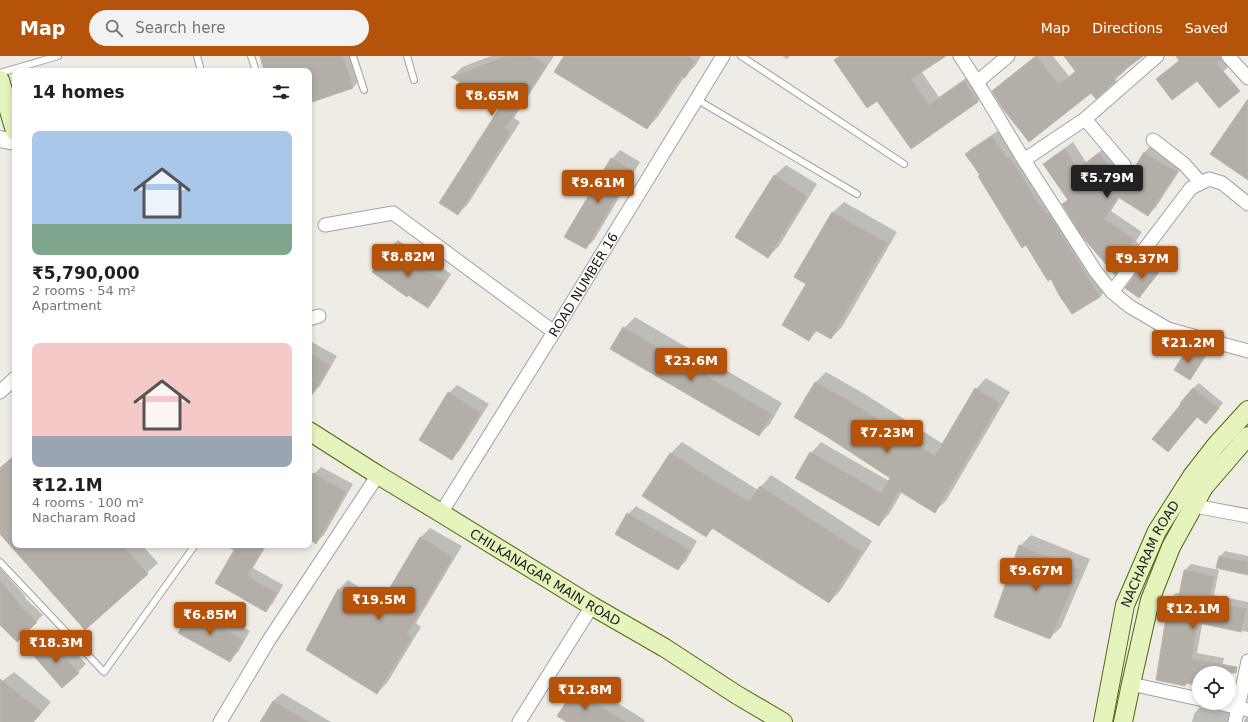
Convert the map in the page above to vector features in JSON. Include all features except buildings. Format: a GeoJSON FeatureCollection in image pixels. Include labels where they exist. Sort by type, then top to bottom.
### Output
{"type":"FeatureCollection","features":[{"type":"Feature","properties":{"kind":"main road"},"geometry":{"type":"LineString","coordinates":[[0,80],[12,121]]}},
{"type":"Feature","properties":{"kind":"main road","name":"NACHARAM ROAD"},"geometry":{"type":"LineString","coordinates":[[1103,722],[1125,605],[1157,532],[1192,476],[1217,444],[1248,410]]}},
{"type":"Feature","properties":{"kind":"main road","name":"CHILKANAGAR MAIN ROAD"},"geometry":{"type":"LineString","coordinates":[[312,433],[378,475],[592,606],[665,648],[737,695],[783,722]]}},
{"type":"Feature","properties":{"kind":"main road","name":"NACHARAM ROAD"},"geometry":{"type":"LineString","coordinates":[[1123,722],[1150,600],[1171,547],[1195,506],[1204,487],[1248,436]]}},
{"type":"Feature","properties":{"kind":"street","name":"ROAD NUMBER 16"},"geometry":{"type":"LineString","coordinates":[[441,513],[723,56]]}},
{"type":"Feature","properties":{"kind":"street"},"geometry":{"type":"LineString","coordinates":[[960,56],[978,82],[1024,160],[1096,272],[1112,292],[1129,306],[1168,329],[1248,351]]}},
{"type":"Feature","properties":{"kind":"street"},"geometry":{"type":"LineString","coordinates":[[978,82],[1008,56]]}},
{"type":"Feature","properties":{"kind":"street"},"geometry":{"type":"LineString","coordinates":[[1024,160],[1085,119],[1157,56]]}},
{"type":"Feature","properties":{"kind":"street"},"geometry":{"type":"LineString","coordinates":[[1228,56],[1248,78]]}},
{"type":"Feature","properties":{"kind":"street"},"geometry":{"type":"LineString","coordinates":[[1085,119],[1124,165]]}},
{"type":"Feature","properties":{"kind":"street"},"geometry":{"type":"LineString","coordinates":[[0,139],[12,141]]}},
{"type":"Feature","properties":{"kind":"street"},"geometry":{"type":"LineString","coordinates":[[1153,140],[1184,164],[1201,183]]}},
{"type":"Feature","properties":{"kind":"street"},"geometry":{"type":"LineString","coordinates":[[1112,292],[1191,188],[1209,179],[1222,183],[1248,204]]}},
{"type":"Feature","properties":{"kind":"street"},"geometry":{"type":"LineString","coordinates":[[325,225],[393,213],[554,332]]}},
{"type":"Feature","properties":{"kind":"street"},"geometry":{"type":"LineString","coordinates":[[0,392],[12,381]]}},
{"type":"Feature","properties":{"kind":"street"},"geometry":{"type":"LineString","coordinates":[[220,722],[269,640],[378,475]]}},
{"type":"Feature","properties":{"kind":"street"},"geometry":{"type":"LineString","coordinates":[[1195,506],[1248,516]]}},
{"type":"Feature","properties":{"kind":"street"},"geometry":{"type":"LineString","coordinates":[[519,722],[592,606]]}},
{"type":"Feature","properties":{"kind":"street"},"geometry":{"type":"LineString","coordinates":[[1235,722],[1243,708],[1248,661]]}},
{"type":"Feature","properties":{"kind":"street"},"geometry":{"type":"LineString","coordinates":[[1131,684],[1192,697]]}},
{"type":"Feature","properties":{"kind":"lane"},"geometry":{"type":"LineString","coordinates":[[17,68],[58,56]]}},
{"type":"Feature","properties":{"kind":"lane"},"geometry":{"type":"LineString","coordinates":[[198,56],[200,68]]}},
{"type":"Feature","properties":{"kind":"lane"},"geometry":{"type":"LineString","coordinates":[[251,56],[255,68]]}},
{"type":"Feature","properties":{"kind":"lane"},"geometry":{"type":"LineString","coordinates":[[353,56],[364,90]]}},
{"type":"Feature","properties":{"kind":"lane"},"geometry":{"type":"LineString","coordinates":[[407,56],[414,80]]}},
{"type":"Feature","properties":{"kind":"lane"},"geometry":{"type":"LineString","coordinates":[[741,56],[904,164]]}},
{"type":"Feature","properties":{"kind":"lane"},"geometry":{"type":"LineString","coordinates":[[0,73],[12,69]]}},
{"type":"Feature","properties":{"kind":"lane"},"geometry":{"type":"LineString","coordinates":[[696,99],[857,194]]}},
{"type":"Feature","properties":{"kind":"lane"},"geometry":{"type":"LineString","coordinates":[[0,562],[104,672],[193,548]]}}]}
